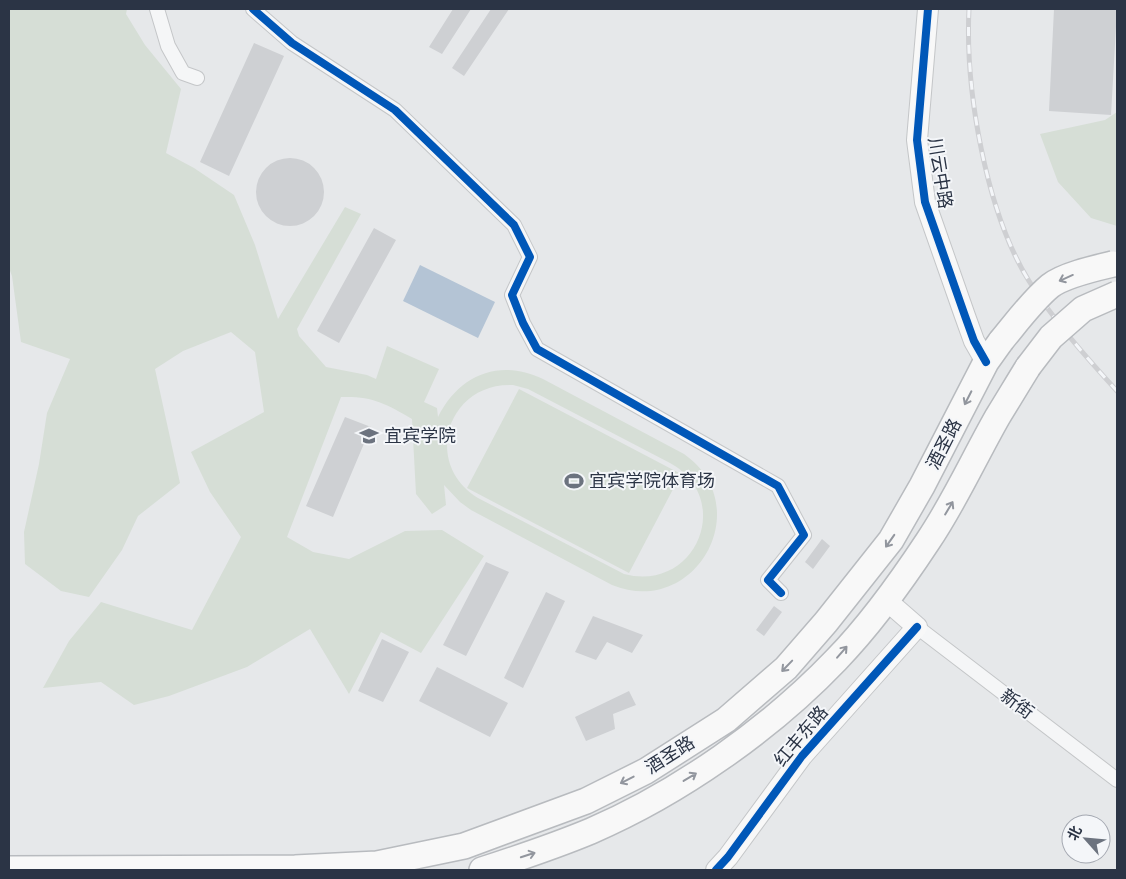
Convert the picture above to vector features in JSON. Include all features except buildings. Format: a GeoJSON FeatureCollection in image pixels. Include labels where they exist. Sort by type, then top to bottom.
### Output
{"type":"FeatureCollection","features":[{"type":"Feature","properties":{"kind":"highway","name":"酒圣路"},"geometry":{"type":"LineString","coordinates":[[9,869],[285,868],[377,864],[464,846],[586,801],[646,770],[726,720],[786,668],[826,622],[891,540],[922,486],[986,362],[1023,314],[1051,285],[1084,270],[1116,263]]}},
{"type":"Feature","properties":{"kind":"highway","name":"酒圣路"},"geometry":{"type":"LineString","coordinates":[[482,870],[538,852],[592,830],[648,803],[706,768],[762,726],[802,692],[836,660],[886,600],[929,540],[952,503],[998,416],[1028,367],[1051,337],[1083,309],[1117,294]]}},
{"type":"Feature","properties":{"kind":"street"},"geometry":{"type":"LineString","coordinates":[[157,9],[168,46],[183,73],[197,78]]}},
{"type":"Feature","properties":{"kind":"street"},"geometry":{"type":"LineString","coordinates":[[253,9],[292,43],[395,110],[514,225],[530,258],[512,295],[523,323],[537,349],[778,486],[804,535],[768,580],[781,593]]}},
{"type":"Feature","properties":{"kind":"street","name":"川云中路"},"geometry":{"type":"LineString","coordinates":[[928,9],[918,140],[926,202],[974,341],[986,362]]}},
{"type":"Feature","properties":{"kind":"street"},"geometry":{"type":"LineString","coordinates":[[886,600],[917,627]]}},
{"type":"Feature","properties":{"kind":"street","name":"新街"},"geometry":{"type":"LineString","coordinates":[[917,627],[1117,780]]}},
{"type":"Feature","properties":{"kind":"street","name":"红丰东路"},"geometry":{"type":"LineString","coordinates":[[727,866],[802,756],[917,627]]}},
{"type":"Feature","properties":{"kind":"shaded area"},"geometry":{"type":"Polygon","coordinates":[[[9,9],[127,9],[126,14],[145,45],[181,89],[166,153],[194,168],[234,195],[255,245],[278,319],[345,207],[361,214],[297,329],[299,336],[326,367],[367,375],[376,379],[387,346],[439,369],[424,402],[437,408],[438,417],[457,390],[482,374],[511,370],[543,379],[684,454],[706,476],[716,501],[716,527],[707,552],[691,572],[669,586],[642,591],[612,585],[471,510],[460,502],[444,485],[446,505],[432,514],[416,494],[412,419],[370,399],[341,397],[287,537],[313,552],[349,559],[405,531],[442,530],[484,556],[421,653],[381,632],[349,694],[310,629],[247,667],[169,696],[134,705],[101,682],[43,688],[69,641],[101,602],[192,630],[241,537],[210,492],[191,452],[264,412],[255,352],[231,332],[183,351],[155,369],[180,483],[138,516],[122,550],[89,597],[61,591],[25,564],[24,532],[39,464],[47,413],[70,359],[21,342],[12,276],[9,268],[9,9]],[[513,385],[490,388],[472,397],[458,410],[450,428],[447,447],[451,466],[461,483],[478,498],[624,574],[649,576],[671,570],[687,557],[698,539],[703,519],[700,498],[690,479],[670,463],[528,389],[513,385]]]}},
{"type":"Feature","properties":{"kind":"shaded area"},"geometry":{"type":"Polygon","coordinates":[[[1117,112],[1117,226],[1091,218],[1058,182],[1040,134],[1105,120],[1117,112]]]}},
{"type":"Feature","properties":{"kind":"shaded area","name":"宜宾学院体育场"},"geometry":{"type":"Polygon","coordinates":[[[519,389],[681,474],[629,573],[467,488],[519,389]]]}},
{"type":"Feature","properties":{"kind":"water"},"geometry":{"type":"Polygon","coordinates":[[[420,265],[495,302],[478,338],[403,301],[420,265]]]}},
{"type":"Feature","properties":{"kind":"railway"},"geometry":{"type":"LineString","coordinates":[[969,9],[971,76],[975,112],[981,150],[1001,221],[1014,253],[1039,296],[1071,338],[1117,391]]}},
{"type":"Feature","properties":{"kind":"cycle path"},"geometry":{"type":"LineString","coordinates":[[253,9],[292,43],[395,110],[514,225],[530,257],[512,295],[523,323],[537,349],[778,486],[804,535],[768,580],[781,593]]}},
{"type":"Feature","properties":{"kind":"cycle path"},"geometry":{"type":"LineString","coordinates":[[928,9],[917,140],[925,202],[974,341],[986,362]]}},
{"type":"Feature","properties":{"kind":"cycle path"},"geometry":{"type":"LineString","coordinates":[[716,870],[728,857],[802,756],[917,627]]}},
{"type":"Feature","properties":{"kind":"place","name":"宜宾学院"},"geometry":{"type":"Point","coordinates":[369,436]}},
{"type":"Feature","properties":{"kind":"place","name":"宜宾学院体育场"},"geometry":{"type":"Point","coordinates":[574,481]}}]}
